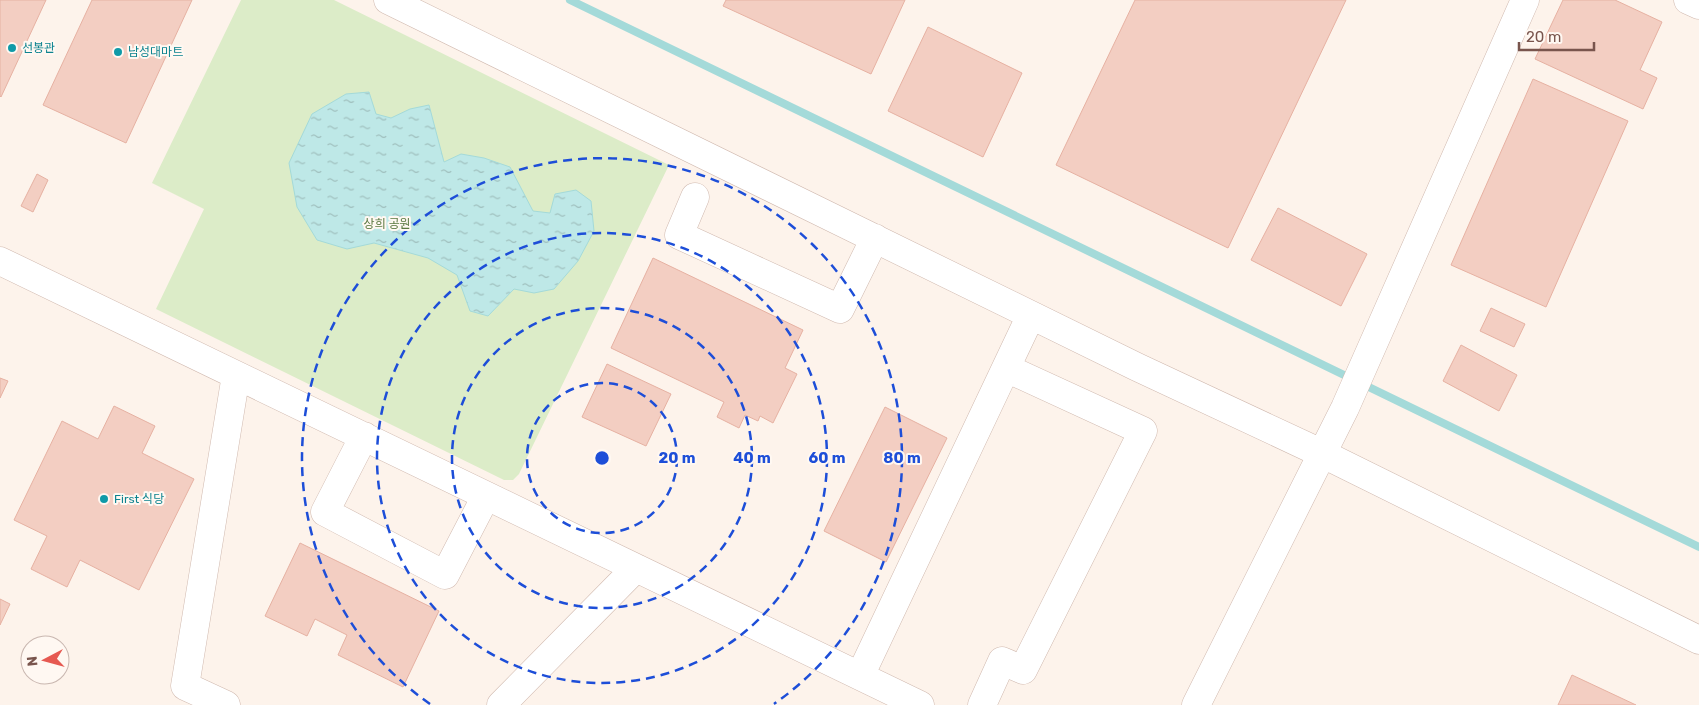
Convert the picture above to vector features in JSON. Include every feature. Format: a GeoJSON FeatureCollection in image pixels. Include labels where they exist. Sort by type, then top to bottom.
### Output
{"type":"FeatureCollection","features":[{"type":"Feature","properties":{"kind":"street"},"geometry":{"type":"LineString","coordinates":[[388,0],[1031,315],[1321,453],[1699,640]]}},
{"type":"Feature","properties":{"kind":"street"},"geometry":{"type":"LineString","coordinates":[[1196,705],[1344,408],[1525,0]]}},
{"type":"Feature","properties":{"kind":"street"},"geometry":{"type":"LineString","coordinates":[[1688,0],[1699,5]]}},
{"type":"Feature","properties":{"kind":"street"},"geometry":{"type":"LineString","coordinates":[[696,197],[679,234],[840,309],[875,238]]}},
{"type":"Feature","properties":{"kind":"street"},"geometry":{"type":"LineString","coordinates":[[0,261],[920,705]]}},
{"type":"Feature","properties":{"kind":"street"},"geometry":{"type":"LineString","coordinates":[[860,676],[1031,315]]}},
{"type":"Feature","properties":{"kind":"street"},"geometry":{"type":"LineString","coordinates":[[982,705],[1002,661],[1023,670],[1143,432],[1006,368]]}},
{"type":"Feature","properties":{"kind":"street"},"geometry":{"type":"LineString","coordinates":[[226,705],[185,686],[236,375]]}},
{"type":"Feature","properties":{"kind":"street"},"geometry":{"type":"LineString","coordinates":[[364,436],[325,512],[445,575],[486,496]]}},
{"type":"Feature","properties":{"kind":"street"},"geometry":{"type":"LineString","coordinates":[[501,705],[636,568]]}},
{"type":"Feature","properties":{"kind":"green space","name":"상희 공원"},"geometry":{"type":"Polygon","coordinates":[[[241,0],[334,0],[669,165],[519,474],[513,480],[504,480],[156,309],[204,209],[152,183],[241,0]]]}},
{"type":"Feature","properties":{"kind":"water"},"geometry":{"type":"Polygon","coordinates":[[[369,92],[376,114],[391,118],[410,109],[429,105],[444,162],[461,154],[484,158],[510,167],[533,211],[550,213],[555,194],[576,190],[591,201],[594,231],[578,261],[554,289],[534,293],[514,289],[488,316],[470,311],[457,275],[428,258],[374,243],[347,249],[317,240],[297,207],[289,163],[312,114],[346,94],[369,92]]]}},
{"type":"Feature","properties":{"kind":"building","name":"선봉관"},"geometry":{"type":"Polygon","coordinates":[[[0,0],[46,0],[1,97],[0,96],[0,0]]]}},
{"type":"Feature","properties":{"kind":"building","name":"남성대마트"},"geometry":{"type":"Polygon","coordinates":[[[92,0],[192,0],[126,143],[43,105],[92,0]]]}},
{"type":"Feature","properties":{"kind":"building"},"geometry":{"type":"Polygon","coordinates":[[[726,0],[905,0],[871,74],[723,6],[726,0]]]}},
{"type":"Feature","properties":{"kind":"building"},"geometry":{"type":"Polygon","coordinates":[[[1135,0],[1346,0],[1228,248],[1056,165],[1135,0]]]}},
{"type":"Feature","properties":{"kind":"building"},"geometry":{"type":"Polygon","coordinates":[[[1563,0],[1615,0],[1662,22],[1640,70],[1657,78],[1643,109],[1535,59],[1563,0]]]}},
{"type":"Feature","properties":{"kind":"building"},"geometry":{"type":"Polygon","coordinates":[[[928,27],[1022,73],[983,157],[888,111],[928,27]]]}},
{"type":"Feature","properties":{"kind":"building"},"geometry":{"type":"Polygon","coordinates":[[[1533,79],[1628,121],[1546,307],[1451,265],[1533,79]]]}},
{"type":"Feature","properties":{"kind":"building"},"geometry":{"type":"Polygon","coordinates":[[[37,174],[48,180],[33,212],[21,206],[37,174]]]}},
{"type":"Feature","properties":{"kind":"building"},"geometry":{"type":"Polygon","coordinates":[[[1278,208],[1367,254],[1341,306],[1251,260],[1278,208]]]}},
{"type":"Feature","properties":{"kind":"building"},"geometry":{"type":"Polygon","coordinates":[[[653,258],[803,330],[785,368],[797,374],[773,423],[760,416],[758,421],[745,415],[739,428],[717,417],[724,402],[611,348],[653,258]]]}},
{"type":"Feature","properties":{"kind":"building"},"geometry":{"type":"Polygon","coordinates":[[[1491,308],[1525,324],[1514,347],[1480,331],[1491,308]]]}},
{"type":"Feature","properties":{"kind":"building"},"geometry":{"type":"Polygon","coordinates":[[[1461,345],[1517,375],[1499,411],[1443,381],[1461,345]]]}},
{"type":"Feature","properties":{"kind":"building"},"geometry":{"type":"Polygon","coordinates":[[[607,364],[671,394],[646,446],[582,417],[607,364]]]}},
{"type":"Feature","properties":{"kind":"building"},"geometry":{"type":"Polygon","coordinates":[[[0,378],[8,381],[0,398],[0,378]]]}},
{"type":"Feature","properties":{"kind":"building","name":"First 식당"},"geometry":{"type":"Polygon","coordinates":[[[114,406],[155,426],[142,453],[194,479],[139,590],[80,560],[67,587],[31,569],[47,536],[14,520],[62,421],[98,439],[114,406]]]}},
{"type":"Feature","properties":{"kind":"building"},"geometry":{"type":"Polygon","coordinates":[[[885,407],[947,438],[886,562],[824,531],[885,407]]]}},
{"type":"Feature","properties":{"kind":"building"},"geometry":{"type":"Polygon","coordinates":[[[300,543],[439,611],[403,687],[338,655],[347,635],[315,619],[307,636],[265,616],[300,543]]]}},
{"type":"Feature","properties":{"kind":"building"},"geometry":{"type":"Polygon","coordinates":[[[0,599],[10,604],[0,625],[0,599]]]}},
{"type":"Feature","properties":{"kind":"building"},"geometry":{"type":"Polygon","coordinates":[[[1572,675],[1636,705],[1558,705],[1572,675]]]}},
{"type":"Feature","properties":{"kind":"waterway"},"geometry":{"type":"LineString","coordinates":[[570,0],[1699,547]]}},
{"type":"Feature","properties":{"kind":"place","name":"선봉관"},"geometry":{"type":"Point","coordinates":[12,48]}},
{"type":"Feature","properties":{"kind":"place","name":"남성대마트"},"geometry":{"type":"Point","coordinates":[118,52]}},
{"type":"Feature","properties":{"kind":"place","name":"First 식당"},"geometry":{"type":"Point","coordinates":[104,499]}}]}
